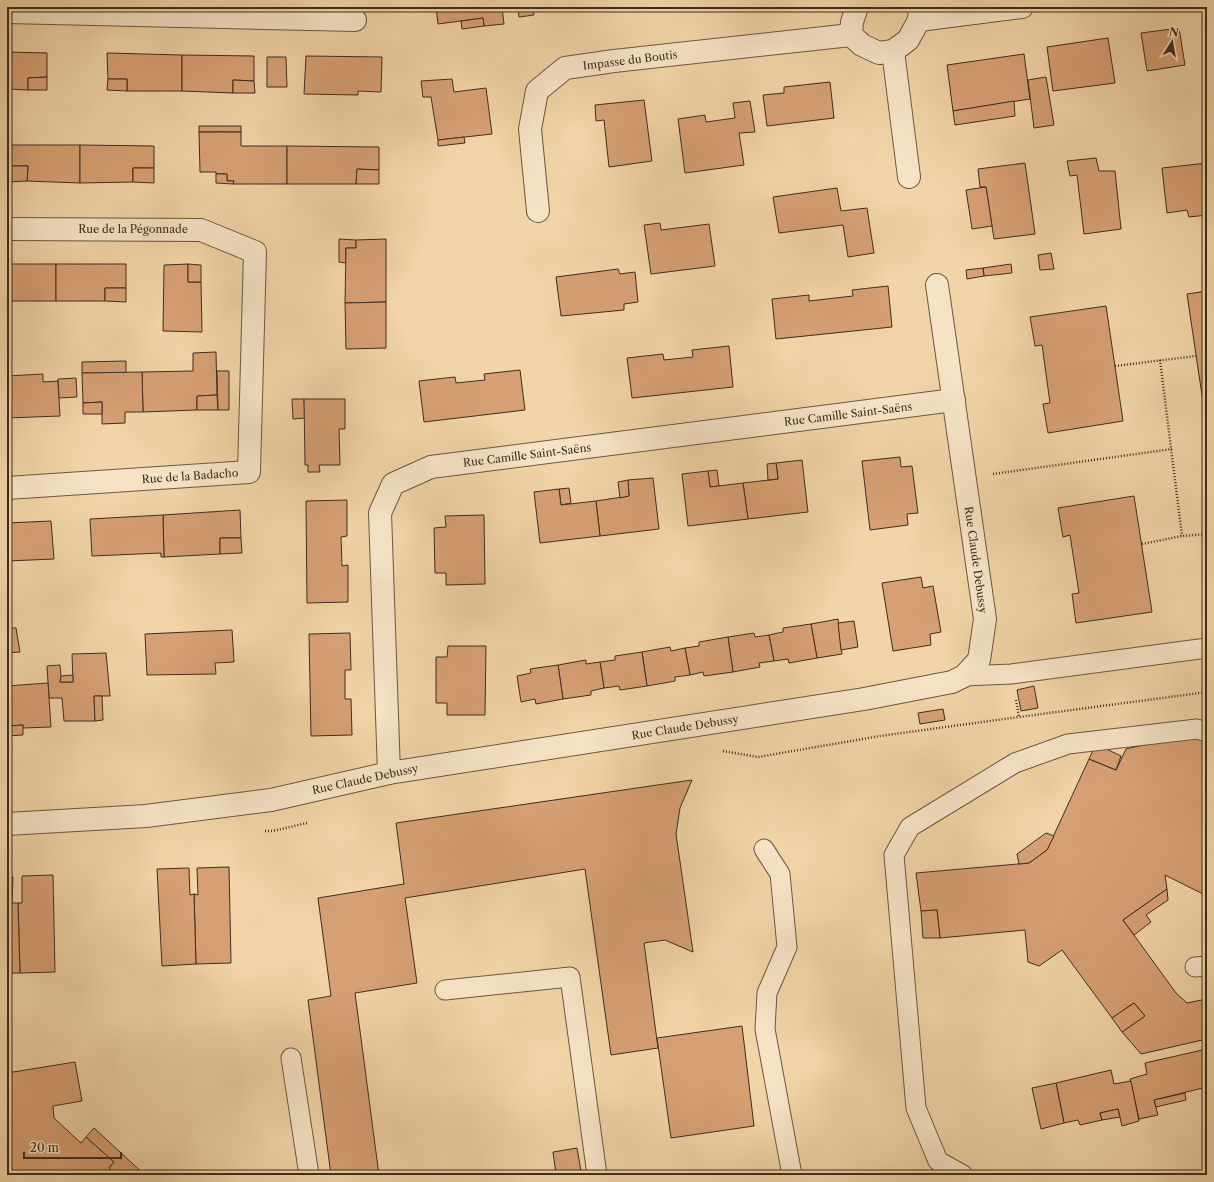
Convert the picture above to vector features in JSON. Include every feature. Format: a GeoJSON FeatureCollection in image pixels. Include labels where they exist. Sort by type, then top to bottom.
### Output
{"type":"FeatureCollection","features":[{"type":"Feature","properties":{"kind":"street"},"geometry":{"type":"LineString","coordinates":[[857,7],[852,22],[851,34],[862,45],[879,52],[893,51],[908,40],[920,14],[1022,7]]}},
{"type":"Feature","properties":{"kind":"street"},"geometry":{"type":"LineString","coordinates":[[7,12],[355,20]]}},
{"type":"Feature","properties":{"kind":"street","name":"Impasse du Boutis"},"geometry":{"type":"LineString","coordinates":[[538,211],[530,130],[537,91],[565,68],[851,34]]}},
{"type":"Feature","properties":{"kind":"street"},"geometry":{"type":"LineString","coordinates":[[893,51],[909,177]]}},
{"type":"Feature","properties":{"kind":"street","name":"Rue de la Pégonnade"},"geometry":{"type":"LineString","coordinates":[[7,229],[201,230],[254,252]]}},
{"type":"Feature","properties":{"kind":"street","name":"Rue de la Badacho"},"geometry":{"type":"LineString","coordinates":[[7,488],[249,472],[254,252]]}},
{"type":"Feature","properties":{"kind":"street","name":"Rue Claude Debussy"},"geometry":{"type":"LineString","coordinates":[[7,824],[146,816],[271,800],[389,773],[864,699],[952,682],[964,676],[979,660],[985,620],[937,285]]}},
{"type":"Feature","properties":{"kind":"street","name":"Rue Camille Saint-Saëns"},"geometry":{"type":"LineString","coordinates":[[389,773],[380,513],[393,484],[430,467],[954,400]]}},
{"type":"Feature","properties":{"kind":"lane"},"geometry":{"type":"LineString","coordinates":[[964,676],[1010,674],[1207,648]]}},
{"type":"Feature","properties":{"kind":"lane"},"geometry":{"type":"LineString","coordinates":[[963,1175],[938,1161],[916,1108],[894,855],[910,827],[1015,763],[1068,744],[1197,730],[1207,732]]}},
{"type":"Feature","properties":{"kind":"lane"},"geometry":{"type":"LineString","coordinates":[[764,849],[780,874],[787,947],[767,993],[765,1029],[792,1175]]}},
{"type":"Feature","properties":{"kind":"lane"},"geometry":{"type":"LineString","coordinates":[[445,990],[570,977],[598,1175]]}},
{"type":"Feature","properties":{"kind":"lane"},"geometry":{"type":"LineString","coordinates":[[291,1058],[309,1175]]}},
{"type":"Feature","properties":{"kind":"path"},"geometry":{"type":"LineString","coordinates":[[1115,366],[1196,356]]}},
{"type":"Feature","properties":{"kind":"path"},"geometry":{"type":"LineString","coordinates":[[1160,360],[1182,536]]}},
{"type":"Feature","properties":{"kind":"path"},"geometry":{"type":"LineString","coordinates":[[965,478],[1172,449]]}},
{"type":"Feature","properties":{"kind":"path"},"geometry":{"type":"LineString","coordinates":[[1142,544],[1182,536],[1207,534]]}},
{"type":"Feature","properties":{"kind":"path"},"geometry":{"type":"LineString","coordinates":[[1010,674],[1019,717]]}},
{"type":"Feature","properties":{"kind":"path"},"geometry":{"type":"LineString","coordinates":[[718,750],[758,757],[880,736],[1207,692]]}},
{"type":"Feature","properties":{"kind":"path"},"geometry":{"type":"LineString","coordinates":[[258,832],[273,831],[308,822]]}},
{"type":"Feature","properties":{"kind":"building"},"geometry":{"type":"Polygon","coordinates":[[[436,7],[502,7],[504,24],[484,26],[483,18],[438,24],[436,7]]]}},
{"type":"Feature","properties":{"kind":"building"},"geometry":{"type":"Polygon","coordinates":[[[518,7],[533,7],[534,15],[519,17],[518,7]]]}},
{"type":"Feature","properties":{"kind":"building"},"geometry":{"type":"Polygon","coordinates":[[[483,18],[484,26],[462,29],[461,21],[483,18]]]}},
{"type":"Feature","properties":{"kind":"building"},"geometry":{"type":"Polygon","coordinates":[[[1179,28],[1185,65],[1147,71],[1141,33],[1179,28]]]}},
{"type":"Feature","properties":{"kind":"building"},"geometry":{"type":"Polygon","coordinates":[[[1108,38],[1115,83],[1053,91],[1047,47],[1108,38]]]}},
{"type":"Feature","properties":{"kind":"building"},"geometry":{"type":"Polygon","coordinates":[[[7,52],[47,53],[47,77],[28,78],[28,90],[7,89],[7,52]]]}},
{"type":"Feature","properties":{"kind":"building"},"geometry":{"type":"Polygon","coordinates":[[[107,53],[182,55],[182,91],[127,91],[127,79],[108,79],[107,53]]]}},
{"type":"Feature","properties":{"kind":"building"},"geometry":{"type":"Polygon","coordinates":[[[1024,54],[1030,99],[953,111],[947,65],[1024,54]]]}},
{"type":"Feature","properties":{"kind":"building"},"geometry":{"type":"Polygon","coordinates":[[[182,55],[254,56],[254,81],[233,80],[233,93],[182,91],[182,55]]]}},
{"type":"Feature","properties":{"kind":"building"},"geometry":{"type":"Polygon","coordinates":[[[306,56],[382,57],[381,92],[358,91],[358,95],[304,94],[306,56]]]}},
{"type":"Feature","properties":{"kind":"building"},"geometry":{"type":"Polygon","coordinates":[[[267,57],[286,57],[287,87],[267,87],[267,57]]]}},
{"type":"Feature","properties":{"kind":"building"},"geometry":{"type":"Polygon","coordinates":[[[47,77],[47,90],[28,90],[28,78],[47,77]]]}},
{"type":"Feature","properties":{"kind":"building"},"geometry":{"type":"Polygon","coordinates":[[[1046,77],[1054,125],[1034,128],[1028,80],[1046,77]]]}},
{"type":"Feature","properties":{"kind":"building"},"geometry":{"type":"Polygon","coordinates":[[[108,79],[127,79],[127,91],[107,90],[108,79]]]}},
{"type":"Feature","properties":{"kind":"building"},"geometry":{"type":"Polygon","coordinates":[[[452,79],[454,92],[486,88],[492,134],[438,140],[431,97],[423,97],[421,81],[452,79]]]}},
{"type":"Feature","properties":{"kind":"building"},"geometry":{"type":"Polygon","coordinates":[[[233,80],[254,81],[255,93],[233,93],[233,80]]]}},
{"type":"Feature","properties":{"kind":"building"},"geometry":{"type":"Polygon","coordinates":[[[830,82],[834,118],[767,126],[763,95],[784,93],[784,87],[830,82]]]}},
{"type":"Feature","properties":{"kind":"building"},"geometry":{"type":"Polygon","coordinates":[[[644,100],[652,161],[609,167],[604,120],[596,121],[595,105],[644,100]]]}},
{"type":"Feature","properties":{"kind":"building"},"geometry":{"type":"Polygon","coordinates":[[[750,101],[755,132],[739,133],[744,165],[685,173],[678,119],[705,115],[706,122],[735,118],[733,103],[750,101]]]}},
{"type":"Feature","properties":{"kind":"building"},"geometry":{"type":"Polygon","coordinates":[[[1014,101],[1015,116],[955,125],[953,111],[1014,101]]]}},
{"type":"Feature","properties":{"kind":"building"},"geometry":{"type":"Polygon","coordinates":[[[199,126],[241,126],[241,132],[199,132],[199,126]]]}},
{"type":"Feature","properties":{"kind":"building"},"geometry":{"type":"Polygon","coordinates":[[[199,132],[241,132],[241,146],[287,146],[287,184],[233,184],[234,181],[227,181],[227,174],[200,172],[199,132]]]}},
{"type":"Feature","properties":{"kind":"building"},"geometry":{"type":"Polygon","coordinates":[[[464,137],[465,143],[438,146],[438,140],[464,137]]]}},
{"type":"Feature","properties":{"kind":"building"},"geometry":{"type":"Polygon","coordinates":[[[7,145],[80,145],[80,183],[27,181],[28,166],[7,166],[7,145]]]}},
{"type":"Feature","properties":{"kind":"building"},"geometry":{"type":"Polygon","coordinates":[[[80,145],[154,146],[154,168],[133,168],[133,182],[80,183],[80,145]]]}},
{"type":"Feature","properties":{"kind":"building"},"geometry":{"type":"Polygon","coordinates":[[[287,146],[379,147],[379,170],[357,169],[356,184],[287,184],[287,146]]]}},
{"type":"Feature","properties":{"kind":"building"},"geometry":{"type":"Polygon","coordinates":[[[1096,158],[1099,171],[1115,171],[1121,229],[1084,234],[1077,175],[1070,176],[1067,161],[1096,158]]]}},
{"type":"Feature","properties":{"kind":"building"},"geometry":{"type":"Polygon","coordinates":[[[1025,163],[1035,234],[994,239],[986,187],[980,187],[978,169],[1025,163]]]}},
{"type":"Feature","properties":{"kind":"building"},"geometry":{"type":"Polygon","coordinates":[[[1207,163],[1207,215],[1189,217],[1187,210],[1167,213],[1162,168],[1207,163]]]}},
{"type":"Feature","properties":{"kind":"building"},"geometry":{"type":"Polygon","coordinates":[[[7,166],[28,166],[27,181],[7,182],[7,166]]]}},
{"type":"Feature","properties":{"kind":"building"},"geometry":{"type":"Polygon","coordinates":[[[133,168],[154,168],[154,183],[133,182],[133,168]]]}},
{"type":"Feature","properties":{"kind":"building"},"geometry":{"type":"Polygon","coordinates":[[[357,169],[379,170],[379,184],[356,184],[357,169]]]}},
{"type":"Feature","properties":{"kind":"building"},"geometry":{"type":"Polygon","coordinates":[[[216,174],[227,174],[227,181],[234,181],[233,184],[216,183],[216,174]]]}},
{"type":"Feature","properties":{"kind":"building"},"geometry":{"type":"Polygon","coordinates":[[[986,187],[992,226],[972,229],[966,190],[986,187]]]}},
{"type":"Feature","properties":{"kind":"building"},"geometry":{"type":"Polygon","coordinates":[[[837,188],[841,211],[867,208],[874,253],[848,257],[843,225],[779,233],[773,197],[837,188]]]}},
{"type":"Feature","properties":{"kind":"building"},"geometry":{"type":"Polygon","coordinates":[[[660,223],[661,230],[709,224],[715,266],[651,274],[644,225],[660,223]]]}},
{"type":"Feature","properties":{"kind":"building"},"geometry":{"type":"Polygon","coordinates":[[[339,239],[356,240],[356,248],[346,248],[346,263],[339,262],[339,239]]]}},
{"type":"Feature","properties":{"kind":"building"},"geometry":{"type":"Polygon","coordinates":[[[386,239],[386,302],[345,303],[346,248],[356,248],[356,240],[386,239]]]}},
{"type":"Feature","properties":{"kind":"building"},"geometry":{"type":"Polygon","coordinates":[[[1051,253],[1054,269],[1040,270],[1038,255],[1051,253]]]}},
{"type":"Feature","properties":{"kind":"building"},"geometry":{"type":"Polygon","coordinates":[[[7,264],[56,264],[56,301],[11,301],[11,287],[7,287],[7,264]]]}},
{"type":"Feature","properties":{"kind":"building"},"geometry":{"type":"Polygon","coordinates":[[[56,264],[126,264],[126,288],[105,288],[105,301],[56,301],[56,264]]]}},
{"type":"Feature","properties":{"kind":"building"},"geometry":{"type":"Polygon","coordinates":[[[188,264],[188,282],[201,282],[202,332],[163,331],[164,265],[188,264]]]}},
{"type":"Feature","properties":{"kind":"building"},"geometry":{"type":"Polygon","coordinates":[[[188,264],[201,265],[201,282],[188,282],[188,264]]]}},
{"type":"Feature","properties":{"kind":"building"},"geometry":{"type":"Polygon","coordinates":[[[1011,264],[1012,273],[984,276],[983,268],[1011,264]]]}},
{"type":"Feature","properties":{"kind":"building"},"geometry":{"type":"Polygon","coordinates":[[[983,268],[984,276],[967,279],[966,270],[983,268]]]}},
{"type":"Feature","properties":{"kind":"building"},"geometry":{"type":"Polygon","coordinates":[[[618,269],[620,274],[635,272],[638,302],[624,304],[624,310],[561,316],[556,277],[618,269]]]}},
{"type":"Feature","properties":{"kind":"building"},"geometry":{"type":"Polygon","coordinates":[[[888,286],[892,327],[776,339],[772,299],[809,295],[809,301],[853,296],[852,290],[888,286]]]}},
{"type":"Feature","properties":{"kind":"building"},"geometry":{"type":"Polygon","coordinates":[[[7,287],[11,287],[11,301],[7,301],[7,287]]]}},
{"type":"Feature","properties":{"kind":"building"},"geometry":{"type":"Polygon","coordinates":[[[105,288],[126,288],[126,302],[105,301],[105,288]]]}},
{"type":"Feature","properties":{"kind":"building"},"geometry":{"type":"Polygon","coordinates":[[[1207,291],[1207,409],[1204,409],[1187,294],[1207,291]]]}},
{"type":"Feature","properties":{"kind":"building"},"geometry":{"type":"Polygon","coordinates":[[[386,302],[386,348],[346,349],[345,303],[386,302]]]}},
{"type":"Feature","properties":{"kind":"building"},"geometry":{"type":"Polygon","coordinates":[[[1106,306],[1123,421],[1048,433],[1043,404],[1050,403],[1042,345],[1035,346],[1030,317],[1106,306]]]}},
{"type":"Feature","properties":{"kind":"building"},"geometry":{"type":"Polygon","coordinates":[[[729,346],[733,387],[632,398],[627,358],[663,354],[664,360],[693,357],[692,350],[729,346]]]}},
{"type":"Feature","properties":{"kind":"building"},"geometry":{"type":"Polygon","coordinates":[[[216,352],[217,395],[197,396],[197,410],[143,412],[142,372],[193,371],[193,353],[216,352]]]}},
{"type":"Feature","properties":{"kind":"building"},"geometry":{"type":"Polygon","coordinates":[[[126,361],[126,373],[82,373],[82,362],[126,361]]]}},
{"type":"Feature","properties":{"kind":"building"},"geometry":{"type":"Polygon","coordinates":[[[520,370],[525,410],[424,422],[419,381],[455,377],[456,383],[485,380],[484,374],[520,370]]]}},
{"type":"Feature","properties":{"kind":"building"},"geometry":{"type":"Polygon","coordinates":[[[217,371],[229,371],[229,410],[218,410],[217,371]]]}},
{"type":"Feature","properties":{"kind":"building"},"geometry":{"type":"Polygon","coordinates":[[[142,372],[143,412],[125,412],[125,423],[102,424],[102,402],[83,403],[82,373],[142,372]]]}},
{"type":"Feature","properties":{"kind":"building"},"geometry":{"type":"Polygon","coordinates":[[[43,374],[43,382],[58,381],[60,416],[7,418],[7,376],[43,374]]]}},
{"type":"Feature","properties":{"kind":"building"},"geometry":{"type":"Polygon","coordinates":[[[76,378],[77,397],[59,398],[58,379],[76,378]]]}},
{"type":"Feature","properties":{"kind":"building"},"geometry":{"type":"Polygon","coordinates":[[[217,395],[218,410],[197,410],[197,396],[217,395]]]}},
{"type":"Feature","properties":{"kind":"building"},"geometry":{"type":"Polygon","coordinates":[[[292,399],[304,399],[305,418],[293,419],[292,399]]]}},
{"type":"Feature","properties":{"kind":"building"},"geometry":{"type":"Polygon","coordinates":[[[304,399],[345,399],[345,429],[339,429],[340,465],[319,465],[320,472],[308,472],[308,465],[305,465],[304,399]]]}},
{"type":"Feature","properties":{"kind":"building"},"geometry":{"type":"Polygon","coordinates":[[[102,402],[102,414],[83,414],[83,403],[102,402]]]}},
{"type":"Feature","properties":{"kind":"building"},"geometry":{"type":"Polygon","coordinates":[[[900,457],[901,467],[912,466],[918,513],[907,514],[908,525],[870,530],[862,461],[900,457]]]}},
{"type":"Feature","properties":{"kind":"building"},"geometry":{"type":"Polygon","coordinates":[[[802,460],[808,512],[748,519],[743,483],[778,479],[776,463],[802,460]]]}},
{"type":"Feature","properties":{"kind":"building"},"geometry":{"type":"Polygon","coordinates":[[[776,463],[778,479],[768,480],[767,464],[776,463]]]}},
{"type":"Feature","properties":{"kind":"building"},"geometry":{"type":"Polygon","coordinates":[[[717,470],[719,486],[710,487],[708,471],[717,470]]]}},
{"type":"Feature","properties":{"kind":"building"},"geometry":{"type":"Polygon","coordinates":[[[708,471],[710,487],[743,483],[748,519],[688,526],[682,474],[708,471]]]}},
{"type":"Feature","properties":{"kind":"building"},"geometry":{"type":"Polygon","coordinates":[[[653,478],[659,529],[600,536],[596,501],[629,496],[628,480],[653,478]]]}},
{"type":"Feature","properties":{"kind":"building"},"geometry":{"type":"Polygon","coordinates":[[[628,480],[629,496],[620,498],[618,482],[628,480]]]}},
{"type":"Feature","properties":{"kind":"building"},"geometry":{"type":"Polygon","coordinates":[[[569,488],[571,503],[561,505],[559,489],[569,488]]]}},
{"type":"Feature","properties":{"kind":"building"},"geometry":{"type":"Polygon","coordinates":[[[559,489],[561,505],[596,501],[600,536],[540,543],[534,492],[559,489]]]}},
{"type":"Feature","properties":{"kind":"building"},"geometry":{"type":"Polygon","coordinates":[[[1134,496],[1152,612],[1076,623],[1072,594],[1079,593],[1070,535],[1063,537],[1058,508],[1134,496]]]}},
{"type":"Feature","properties":{"kind":"building"},"geometry":{"type":"Polygon","coordinates":[[[347,500],[347,536],[341,537],[342,566],[348,565],[348,602],[307,603],[306,501],[347,500]]]}},
{"type":"Feature","properties":{"kind":"building"},"geometry":{"type":"Polygon","coordinates":[[[240,510],[241,538],[220,538],[220,554],[164,557],[163,515],[240,510]]]}},
{"type":"Feature","properties":{"kind":"building"},"geometry":{"type":"Polygon","coordinates":[[[163,515],[164,557],[161,557],[161,553],[92,556],[90,519],[163,515]]]}},
{"type":"Feature","properties":{"kind":"building"},"geometry":{"type":"Polygon","coordinates":[[[484,515],[485,584],[446,585],[446,573],[435,573],[434,528],[446,527],[445,516],[484,515]]]}},
{"type":"Feature","properties":{"kind":"building"},"geometry":{"type":"Polygon","coordinates":[[[51,521],[54,559],[7,561],[7,523],[51,521]]]}},
{"type":"Feature","properties":{"kind":"building"},"geometry":{"type":"Polygon","coordinates":[[[220,538],[241,538],[242,553],[220,554],[220,538]]]}},
{"type":"Feature","properties":{"kind":"building"},"geometry":{"type":"Polygon","coordinates":[[[921,577],[923,588],[933,586],[941,632],[930,634],[931,645],[893,651],[882,583],[921,577]]]}},
{"type":"Feature","properties":{"kind":"building"},"geometry":{"type":"Polygon","coordinates":[[[838,619],[842,654],[817,658],[811,624],[838,619]]]}},
{"type":"Feature","properties":{"kind":"building"},"geometry":{"type":"Polygon","coordinates":[[[854,621],[858,647],[841,650],[838,623],[854,621]]]}},
{"type":"Feature","properties":{"kind":"building"},"geometry":{"type":"Polygon","coordinates":[[[811,624],[817,658],[789,663],[788,659],[774,661],[769,635],[783,632],[783,628],[811,624]]]}},
{"type":"Feature","properties":{"kind":"building"},"geometry":{"type":"Polygon","coordinates":[[[7,628],[16,628],[20,652],[7,653],[7,628]]]}},
{"type":"Feature","properties":{"kind":"building"},"geometry":{"type":"Polygon","coordinates":[[[232,630],[234,662],[215,663],[216,674],[147,675],[145,634],[232,630]]]}},
{"type":"Feature","properties":{"kind":"building"},"geometry":{"type":"Polygon","coordinates":[[[350,633],[351,670],[345,670],[345,699],[351,699],[352,735],[311,736],[309,634],[350,633]]]}},
{"type":"Feature","properties":{"kind":"building"},"geometry":{"type":"Polygon","coordinates":[[[754,633],[755,637],[769,635],[774,661],[759,663],[760,667],[733,672],[728,637],[754,633]]]}},
{"type":"Feature","properties":{"kind":"building"},"geometry":{"type":"Polygon","coordinates":[[[728,637],[733,672],[704,676],[703,672],[690,675],[685,648],[699,646],[699,642],[728,637]]]}},
{"type":"Feature","properties":{"kind":"building"},"geometry":{"type":"Polygon","coordinates":[[[448,646],[486,646],[485,715],[447,715],[447,703],[436,703],[436,657],[447,657],[448,646]]]}},
{"type":"Feature","properties":{"kind":"building"},"geometry":{"type":"Polygon","coordinates":[[[670,647],[671,651],[685,648],[690,675],[675,677],[675,681],[647,686],[642,652],[670,647]]]}},
{"type":"Feature","properties":{"kind":"building"},"geometry":{"type":"Polygon","coordinates":[[[642,652],[647,686],[620,690],[619,686],[604,688],[600,662],[615,660],[615,656],[642,652]]]}},
{"type":"Feature","properties":{"kind":"building"},"geometry":{"type":"Polygon","coordinates":[[[106,653],[110,696],[94,696],[95,721],[64,721],[62,698],[49,698],[47,666],[60,665],[60,682],[73,682],[72,654],[106,653]]]}},
{"type":"Feature","properties":{"kind":"building"},"geometry":{"type":"Polygon","coordinates":[[[586,660],[586,664],[600,662],[604,688],[591,691],[591,695],[563,699],[558,665],[586,660]]]}},
{"type":"Feature","properties":{"kind":"building"},"geometry":{"type":"Polygon","coordinates":[[[558,665],[563,699],[536,704],[535,699],[521,702],[517,676],[531,673],[530,669],[558,665]]]}},
{"type":"Feature","properties":{"kind":"building"},"geometry":{"type":"Polygon","coordinates":[[[73,675],[73,682],[60,682],[61,676],[73,675]]]}},
{"type":"Feature","properties":{"kind":"building"},"geometry":{"type":"Polygon","coordinates":[[[48,683],[51,727],[23,728],[23,725],[7,726],[7,686],[48,683]]]}},
{"type":"Feature","properties":{"kind":"building"},"geometry":{"type":"Polygon","coordinates":[[[1034,686],[1038,708],[1021,711],[1017,690],[1034,686]]]}},
{"type":"Feature","properties":{"kind":"building"},"geometry":{"type":"Polygon","coordinates":[[[94,696],[102,696],[103,720],[95,721],[94,696]]]}},
{"type":"Feature","properties":{"kind":"building"},"geometry":{"type":"Polygon","coordinates":[[[943,709],[945,720],[920,724],[918,713],[943,709]]]}},
{"type":"Feature","properties":{"kind":"building"},"geometry":{"type":"Polygon","coordinates":[[[23,725],[23,735],[7,736],[7,726],[23,725]]]}},
{"type":"Feature","properties":{"kind":"building"},"geometry":{"type":"Polygon","coordinates":[[[1202,736],[1207,738],[1207,797],[1204,804],[1207,806],[1207,896],[1165,875],[1167,889],[1123,920],[1176,993],[1187,1003],[1207,999],[1207,1039],[1141,1054],[1122,1032],[1145,1016],[1134,1003],[1112,1018],[1062,950],[1039,966],[1028,962],[1025,930],[940,938],[937,910],[921,911],[916,873],[1029,863],[1047,850],[1089,759],[1116,770],[1126,749],[1202,736]]]}},
{"type":"Feature","properties":{"kind":"building"},"geometry":{"type":"Polygon","coordinates":[[[1096,744],[1121,756],[1116,770],[1089,759],[1096,744]]]}},
{"type":"Feature","properties":{"kind":"building"},"geometry":{"type":"Polygon","coordinates":[[[692,780],[680,808],[676,834],[693,952],[665,940],[644,943],[658,1048],[611,1055],[585,869],[405,898],[417,983],[355,993],[379,1175],[331,1175],[308,1000],[331,996],[318,898],[404,884],[396,823],[692,780]]]}},
{"type":"Feature","properties":{"kind":"building"},"geometry":{"type":"Polygon","coordinates":[[[1046,833],[1054,836],[1047,850],[1029,863],[1019,864],[1017,854],[1046,833]]]}},
{"type":"Feature","properties":{"kind":"building"},"geometry":{"type":"Polygon","coordinates":[[[229,867],[231,963],[196,964],[194,894],[198,895],[197,868],[229,867]]]}},
{"type":"Feature","properties":{"kind":"building"},"geometry":{"type":"Polygon","coordinates":[[[189,868],[190,895],[194,894],[196,964],[162,966],[157,869],[189,868]]]}},
{"type":"Feature","properties":{"kind":"building"},"geometry":{"type":"Polygon","coordinates":[[[53,875],[55,972],[20,973],[18,903],[22,903],[22,876],[53,875]]]}},
{"type":"Feature","properties":{"kind":"building"},"geometry":{"type":"Polygon","coordinates":[[[7,877],[13,877],[12,903],[18,903],[20,973],[7,973],[7,877]]]}},
{"type":"Feature","properties":{"kind":"building"},"geometry":{"type":"Polygon","coordinates":[[[1167,889],[1168,900],[1146,915],[1151,922],[1134,935],[1123,920],[1167,889]]]}},
{"type":"Feature","properties":{"kind":"building"},"geometry":{"type":"Polygon","coordinates":[[[937,910],[940,938],[923,938],[921,911],[937,910]]]}},
{"type":"Feature","properties":{"kind":"building"},"geometry":{"type":"Polygon","coordinates":[[[1134,1003],[1145,1016],[1122,1032],[1112,1018],[1134,1003]]]}},
{"type":"Feature","properties":{"kind":"building"},"geometry":{"type":"Polygon","coordinates":[[[742,1026],[754,1126],[671,1138],[657,1038],[742,1026]]]}},
{"type":"Feature","properties":{"kind":"building"},"geometry":{"type":"Polygon","coordinates":[[[1207,1049],[1207,1087],[1154,1100],[1158,1115],[1139,1119],[1130,1079],[1147,1074],[1145,1063],[1207,1049]]]}},
{"type":"Feature","properties":{"kind":"building"},"geometry":{"type":"Polygon","coordinates":[[[75,1062],[82,1101],[53,1106],[54,1118],[81,1143],[86,1137],[114,1162],[109,1168],[116,1175],[11,1175],[7,1172],[7,1073],[75,1062]]]}},
{"type":"Feature","properties":{"kind":"building"},"geometry":{"type":"Polygon","coordinates":[[[1111,1070],[1114,1084],[1131,1081],[1139,1121],[1122,1126],[1118,1109],[1100,1113],[1102,1120],[1080,1125],[1078,1120],[1064,1123],[1056,1083],[1111,1070]]]}},
{"type":"Feature","properties":{"kind":"building"},"geometry":{"type":"Polygon","coordinates":[[[1056,1083],[1064,1123],[1041,1129],[1032,1088],[1056,1083]]]}},
{"type":"Feature","properties":{"kind":"building"},"geometry":{"type":"Polygon","coordinates":[[[1185,1093],[1186,1100],[1156,1107],[1154,1100],[1185,1093]]]}},
{"type":"Feature","properties":{"kind":"building"},"geometry":{"type":"Polygon","coordinates":[[[1118,1109],[1120,1117],[1102,1120],[1100,1113],[1118,1109]]]}},
{"type":"Feature","properties":{"kind":"building"},"geometry":{"type":"Polygon","coordinates":[[[94,1128],[145,1175],[116,1175],[109,1168],[114,1162],[86,1137],[94,1128]]]}},
{"type":"Feature","properties":{"kind":"building"},"geometry":{"type":"Polygon","coordinates":[[[577,1148],[581,1171],[556,1174],[553,1152],[577,1148]]]}}]}
